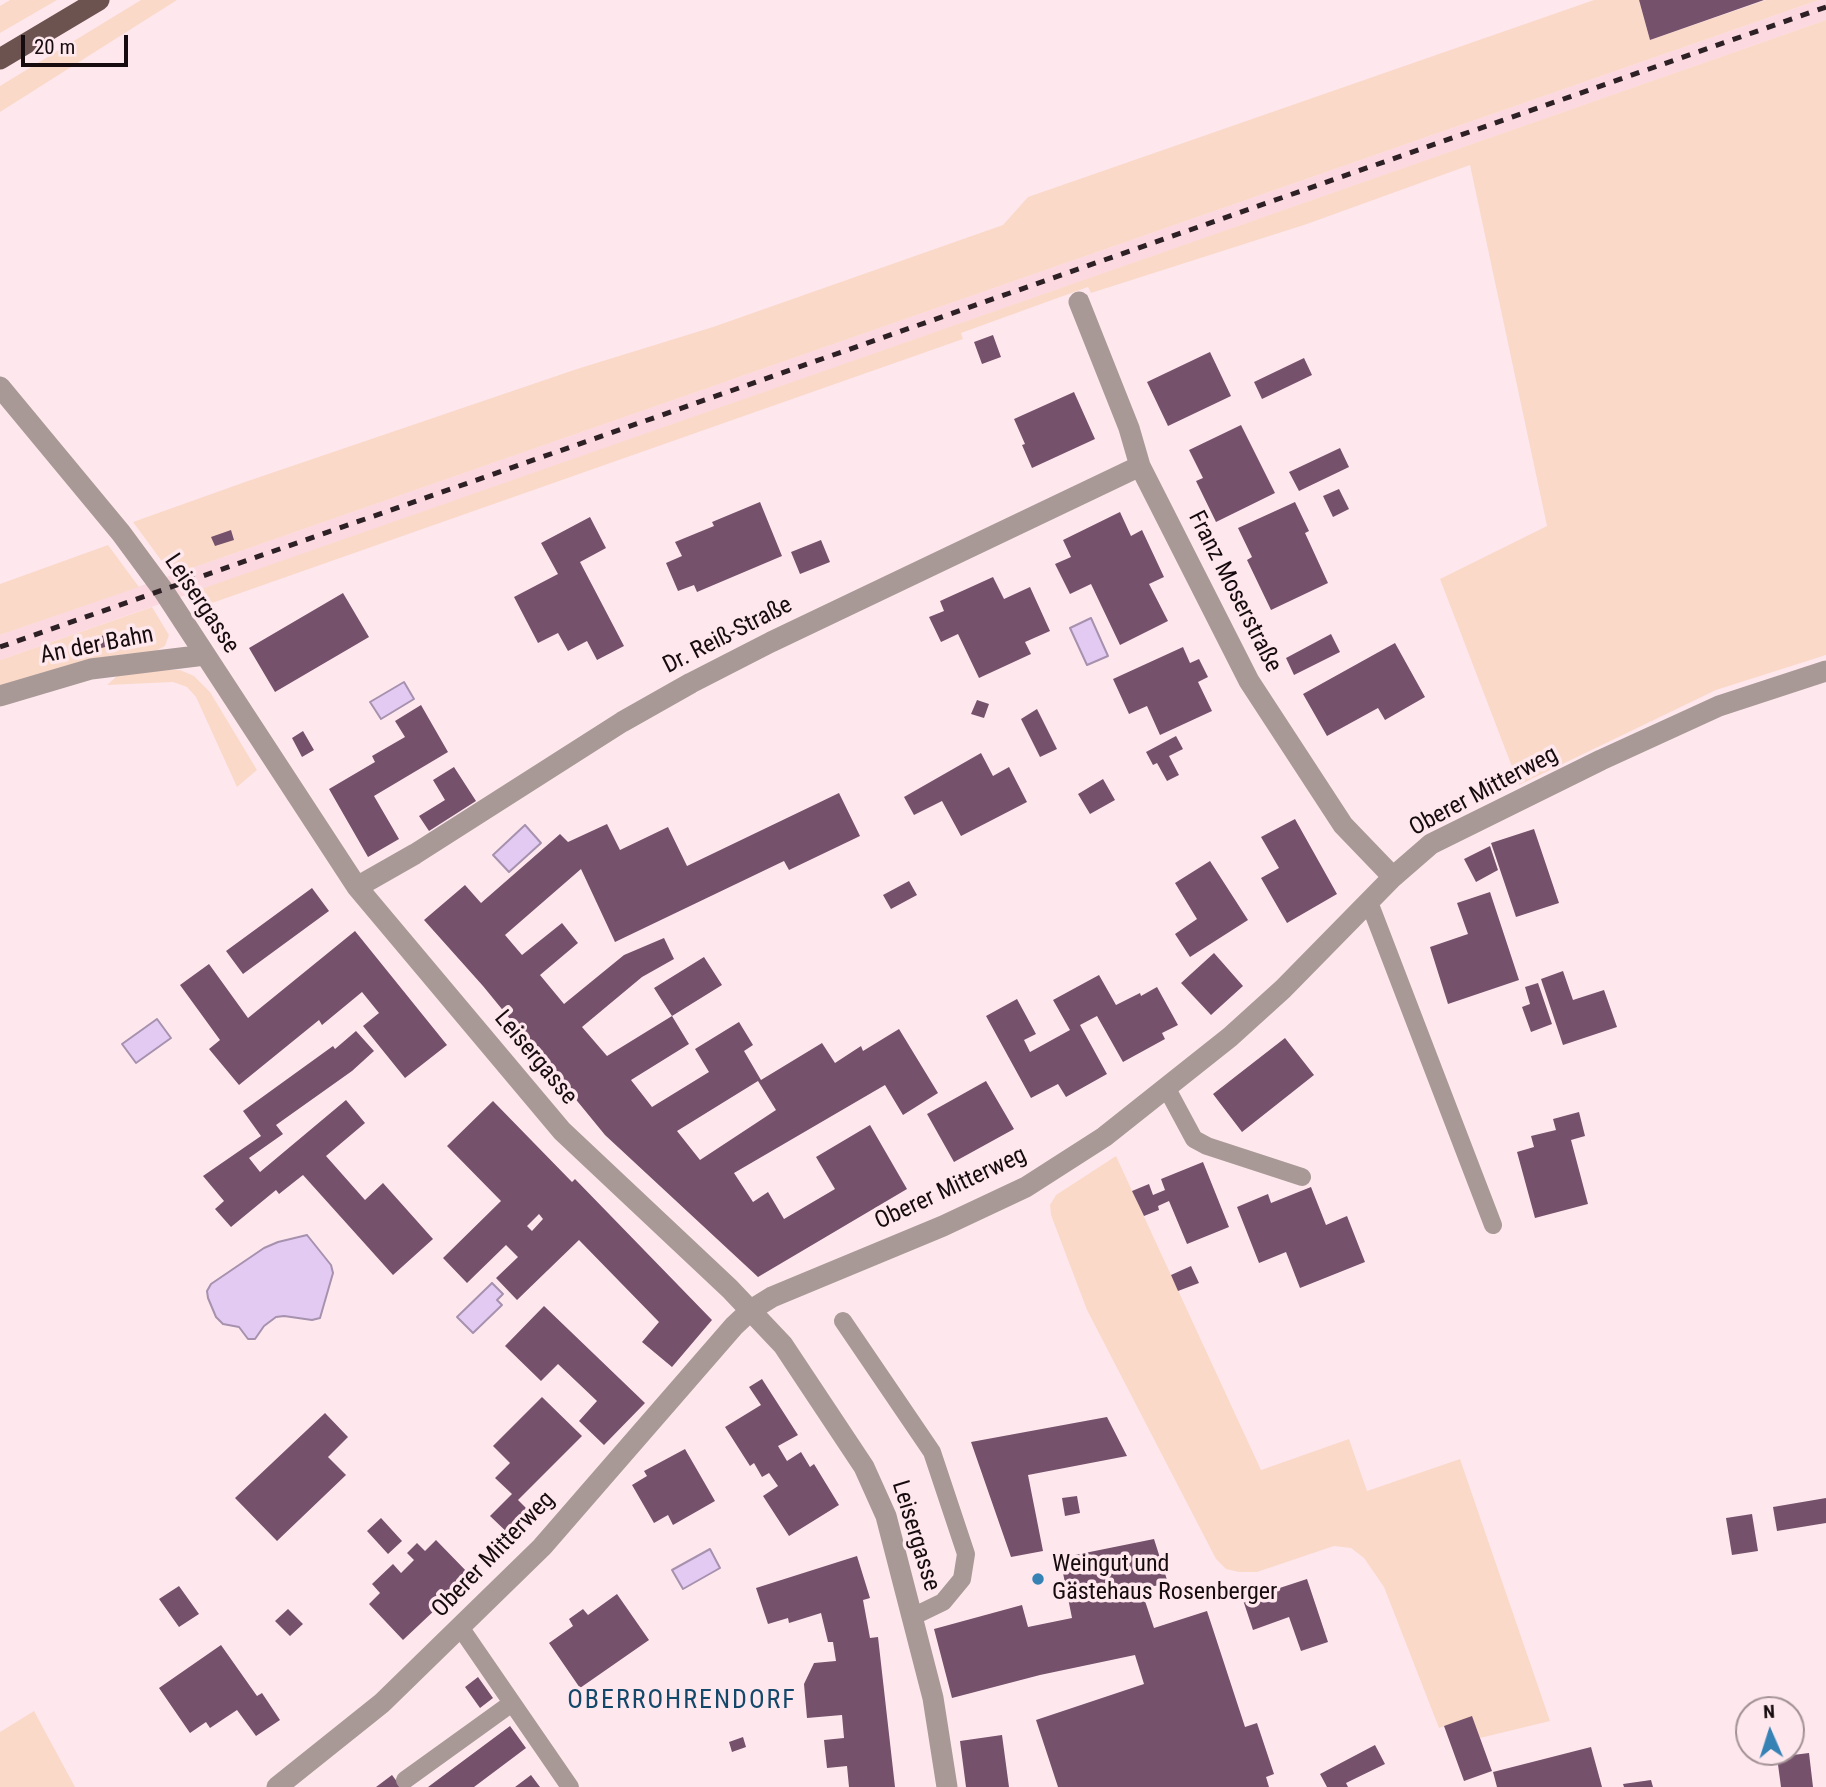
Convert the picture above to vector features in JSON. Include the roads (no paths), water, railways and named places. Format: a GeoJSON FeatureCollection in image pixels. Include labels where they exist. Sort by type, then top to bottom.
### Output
{"type":"FeatureCollection","features":[{"type":"Feature","properties":{"kind":"main road"},"geometry":{"type":"LineString","coordinates":[[0,60],[99,0]]}},
{"type":"Feature","properties":{"kind":"street","name":"Franz Moserstraße"},"geometry":{"type":"LineString","coordinates":[[1079,302],[1129,428],[1140,466],[1249,681],[1343,825],[1393,877]]}},
{"type":"Feature","properties":{"kind":"street","name":"Leisergasse"},"geometry":{"type":"LineString","coordinates":[[0,387],[121,533],[163,590],[357,887],[562,1131],[751,1310],[783,1345],[864,1467],[886,1516],[933,1698],[947,1787]]}},
{"type":"Feature","properties":{"kind":"street","name":"Dr. Reiß-Straße"},"geometry":{"type":"LineString","coordinates":[[357,887],[415,854],[622,722],[691,682],[1140,466]]}},
{"type":"Feature","properties":{"kind":"street","name":"An der Bahn"},"geometry":{"type":"LineString","coordinates":[[0,696],[91,669],[205,655]]}},
{"type":"Feature","properties":{"kind":"street","name":"Oberer Mitterweg"},"geometry":{"type":"LineString","coordinates":[[277,1787],[382,1703],[542,1547],[734,1326],[751,1310],[772,1297],[943,1226],[1026,1187],[1104,1137],[1230,1037],[1283,989],[1393,877],[1431,844],[1601,760],[1719,706],[1826,671]]}},
{"type":"Feature","properties":{"kind":"lane"},"geometry":{"type":"LineString","coordinates":[[1369,902],[1493,1225]]}},
{"type":"Feature","properties":{"kind":"lane"},"geometry":{"type":"LineString","coordinates":[[1166,1087],[1194,1139],[1207,1146],[1302,1177]]}},
{"type":"Feature","properties":{"kind":"lane"},"geometry":{"type":"LineString","coordinates":[[843,1321],[932,1452],[966,1553],[962,1579],[956,1587],[943,1602],[912,1617]]}},
{"type":"Feature","properties":{"kind":"lane"},"geometry":{"type":"LineString","coordinates":[[460,1628],[570,1787]]}},
{"type":"Feature","properties":{"kind":"lane"},"geometry":{"type":"LineString","coordinates":[[405,1780],[512,1703]]}},
{"type":"Feature","properties":{"kind":"railway"},"geometry":{"type":"LineString","coordinates":[[0,647],[1826,7]]}},
{"type":"Feature","properties":{"kind":"place","name":"Weingut und Gästehaus Rosenberger"},"geometry":{"type":"Point","coordinates":[1038,1579]}},
{"type":"Feature","properties":{"kind":"district","name":"OBERROHRENDORF"},"geometry":{"type":"Point","coordinates":[682,1701]}}]}
